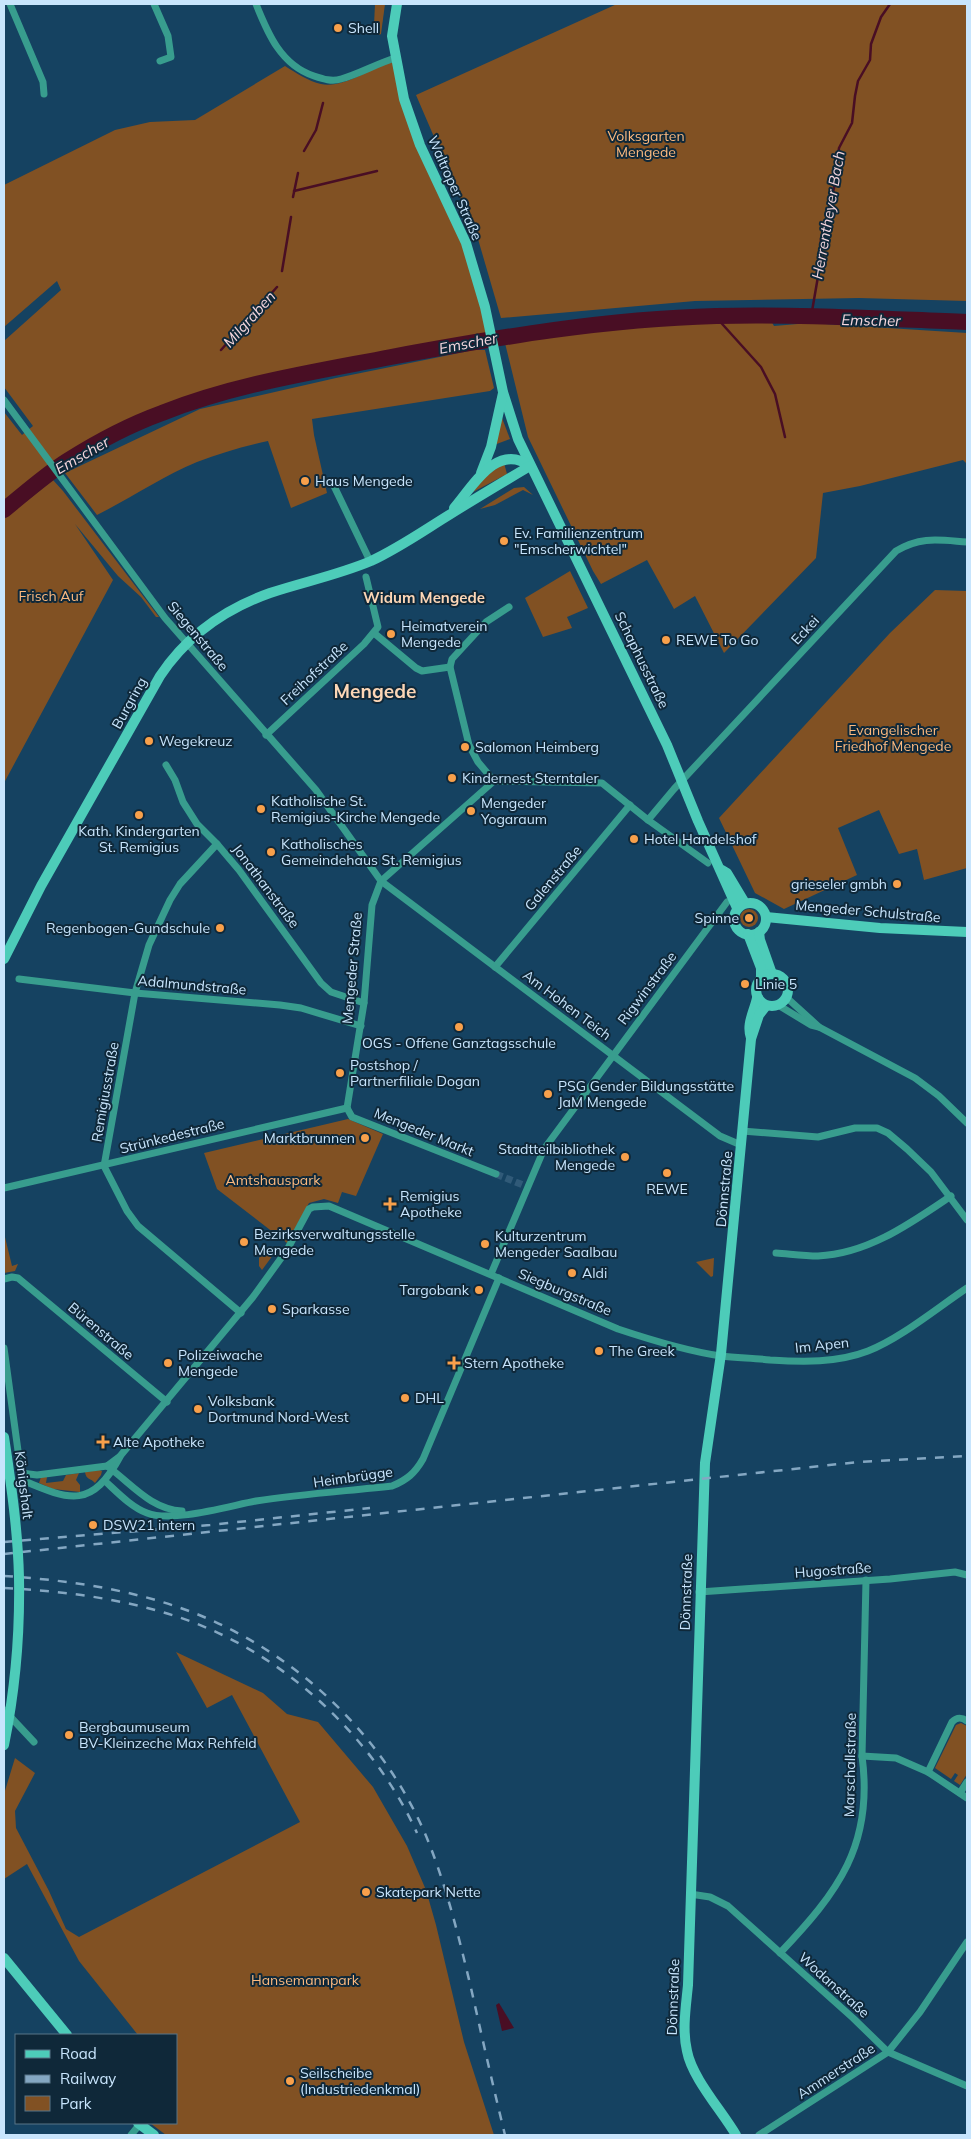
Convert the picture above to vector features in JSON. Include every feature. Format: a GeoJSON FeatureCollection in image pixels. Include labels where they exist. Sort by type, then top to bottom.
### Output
{"type":"FeatureCollection","features":[{"type":"Feature","properties":{"kind":"main road","name":"Waltroper Straße"},"geometry":{"type":"LineString","coordinates":[[396,4],[392,36],[408,114],[420,145],[466,243],[486,315],[503,392],[518,439],[530,466]]}},
{"type":"Feature","properties":{"kind":"main road"},"geometry":{"type":"LineString","coordinates":[[480,477],[491,447],[503,392]]}},
{"type":"Feature","properties":{"kind":"main road"},"geometry":{"type":"LineString","coordinates":[[370,561],[397,548],[530,466],[519,459],[505,459],[493,464],[448,516]]}},
{"type":"Feature","properties":{"kind":"main road","name":"Schaphusstraße"},"geometry":{"type":"LineString","coordinates":[[530,466],[620,645],[721,869],[724,882],[741,906]]}},
{"type":"Feature","properties":{"kind":"main road","name":"Burgring"},"geometry":{"type":"LineString","coordinates":[[4,959],[41,886],[171,659],[200,631],[246,602],[370,561]]}},
{"type":"Feature","properties":{"kind":"main road"},"geometry":{"type":"LineString","coordinates":[[759,905],[766,916],[765,925],[759,932],[748,934],[735,926],[734,917],[741,906],[759,905]]}},
{"type":"Feature","properties":{"kind":"main road","name":"Mengeder Schulstraße"},"geometry":{"type":"LineString","coordinates":[[766,916],[880,928],[967,932]]}},
{"type":"Feature","properties":{"kind":"main road"},"geometry":{"type":"LineString","coordinates":[[748,934],[761,968],[761,978],[756,986],[758,998],[766,1006],[778,1006],[786,997],[788,988],[784,980],[772,974],[759,932]]}},
{"type":"Feature","properties":{"kind":"main road"},"geometry":{"type":"LineString","coordinates":[[761,978],[772,974]]}},
{"type":"Feature","properties":{"kind":"main road","name":"Dönnstraße"},"geometry":{"type":"LineString","coordinates":[[751,1039],[748,1031],[749,1024],[758,998]]}},
{"type":"Feature","properties":{"kind":"main road","name":"Dönnstraße"},"geometry":{"type":"LineString","coordinates":[[736,2135],[696,2074],[686,2051],[685,2033],[705,1463],[720,1356],[751,1039],[759,1016],[766,1006]]}},
{"type":"Feature","properties":{"kind":"main road","name":"Königshalt"},"geometry":{"type":"LineString","coordinates":[[4,1437],[16,1534],[19,1576],[15,1666],[4,1745]]}},
{"type":"Feature","properties":{"kind":"main road"},"geometry":{"type":"LineString","coordinates":[[4,1958],[66,2034]]}},
{"type":"Feature","properties":{"kind":"main road"},"geometry":{"type":"LineString","coordinates":[[139,2124],[154,2135]]}},
{"type":"Feature","properties":{"kind":"street"},"geometry":{"type":"LineString","coordinates":[[10,4],[43,82],[44,94]]}},
{"type":"Feature","properties":{"kind":"street"},"geometry":{"type":"LineString","coordinates":[[154,4],[168,36],[171,57],[160,61]]}},
{"type":"Feature","properties":{"kind":"street"},"geometry":{"type":"LineString","coordinates":[[256,4],[267,32],[275,46],[287,60],[306,74],[323,79],[340,79],[395,58]]}},
{"type":"Feature","properties":{"kind":"street","name":"Siegenstraße"},"geometry":{"type":"LineString","coordinates":[[4,400],[157,607],[186,643],[324,801],[343,830],[382,881]]}},
{"type":"Feature","properties":{"kind":"street"},"geometry":{"type":"LineString","coordinates":[[333,484],[370,561]]}},
{"type":"Feature","properties":{"kind":"street","name":"Eckei"},"geometry":{"type":"LineString","coordinates":[[682,781],[896,551],[924,539],[967,542]]}},
{"type":"Feature","properties":{"kind":"street"},"geometry":{"type":"LineString","coordinates":[[366,577],[376,630],[416,668],[422,670],[450,666]]}},
{"type":"Feature","properties":{"kind":"street"},"geometry":{"type":"LineString","coordinates":[[509,608],[486,622],[452,659],[450,666],[469,745],[478,762],[494,781],[602,782],[648,820],[708,863]]}},
{"type":"Feature","properties":{"kind":"street","name":"Freihofstraße"},"geometry":{"type":"LineString","coordinates":[[266,735],[376,630]]}},
{"type":"Feature","properties":{"kind":"street","name":"Jonathanstraße"},"geometry":{"type":"LineString","coordinates":[[166,765],[175,780],[183,802],[197,824],[217,844],[322,982],[331,992],[364,1003]]}},
{"type":"Feature","properties":{"kind":"street","name":"Mengeder Straße"},"geometry":{"type":"LineString","coordinates":[[347,1108],[364,1003],[372,906],[382,881],[494,781]]}},
{"type":"Feature","properties":{"kind":"street"},"geometry":{"type":"LineString","coordinates":[[648,820],[682,781]]}},
{"type":"Feature","properties":{"kind":"street","name":"Galenstraße"},"geometry":{"type":"LineString","coordinates":[[495,967],[630,805]]}},
{"type":"Feature","properties":{"kind":"street","name":"Remigiusstraße"},"geometry":{"type":"LineString","coordinates":[[104,1166],[135,993],[150,945],[170,900],[180,884],[217,844]]}},
{"type":"Feature","properties":{"kind":"street","name":"Am Hohen Teich"},"geometry":{"type":"LineString","coordinates":[[382,881],[720,1136],[741,1145]]}},
{"type":"Feature","properties":{"kind":"street","name":"Rigwinstraße"},"geometry":{"type":"LineString","coordinates":[[491,1274],[544,1150],[727,902]]}},
{"type":"Feature","properties":{"kind":"street","name":"Adalmundstraße"},"geometry":{"type":"LineString","coordinates":[[19,979],[135,993],[301,1008],[360,1026]]}},
{"type":"Feature","properties":{"kind":"street"},"geometry":{"type":"LineString","coordinates":[[786,997],[815,1021],[819,1027]]}},
{"type":"Feature","properties":{"kind":"street"},"geometry":{"type":"LineString","coordinates":[[778,1006],[810,1025],[819,1027],[915,1078],[966,1118]]}},
{"type":"Feature","properties":{"kind":"street","name":"Strünkedestraße"},"geometry":{"type":"LineString","coordinates":[[4,1188],[347,1108]]}},
{"type":"Feature","properties":{"kind":"street","name":"Mengeder Markt"},"geometry":{"type":"LineString","coordinates":[[347,1108],[352,1117],[496,1174]]}},
{"type":"Feature","properties":{"kind":"street"},"geometry":{"type":"LineString","coordinates":[[742,1131],[818,1137],[855,1128],[876,1128],[888,1133],[930,1172],[967,1220]]}},
{"type":"Feature","properties":{"kind":"street"},"geometry":{"type":"LineString","coordinates":[[4,1348],[22,1480],[53,1492],[78,1496],[87,1495],[105,1481],[110,1468],[241,1313],[138,1226],[127,1211],[104,1166]]}},
{"type":"Feature","properties":{"kind":"street"},"geometry":{"type":"LineString","coordinates":[[776,1253],[817,1256],[853,1250],[897,1231],[950,1196]]}},
{"type":"Feature","properties":{"kind":"street","name":"Siegburgstraße"},"geometry":{"type":"LineString","coordinates":[[241,1313],[287,1250],[305,1214],[313,1207],[329,1206],[620,1330],[650,1340],[720,1356]]}},
{"type":"Feature","properties":{"kind":"street","name":"Bürenstraße"},"geometry":{"type":"LineString","coordinates":[[4,1280],[12,1277],[20,1280],[167,1402]]}},
{"type":"Feature","properties":{"kind":"street","name":"Heimbrügge"},"geometry":{"type":"LineString","coordinates":[[105,1481],[133,1505],[148,1514],[170,1516],[257,1501],[392,1486],[410,1477],[423,1459],[499,1278]]}},
{"type":"Feature","properties":{"kind":"street","name":"Im Apen"},"geometry":{"type":"LineString","coordinates":[[720,1356],[796,1361],[850,1357],[892,1338],[967,1288]]}},
{"type":"Feature","properties":{"kind":"street"},"geometry":{"type":"LineString","coordinates":[[21,1473],[37,1475],[110,1468]]}},
{"type":"Feature","properties":{"kind":"street","name":"Heimbrügge"},"geometry":{"type":"LineString","coordinates":[[110,1468],[148,1500],[161,1507],[178,1511],[201,1512]]}},
{"type":"Feature","properties":{"kind":"street"},"geometry":{"type":"LineString","coordinates":[[35,1485],[37,1475]]}},
{"type":"Feature","properties":{"kind":"street","name":"Hugostraße"},"geometry":{"type":"LineString","coordinates":[[699,1592],[955,1572],[967,1576]]}},
{"type":"Feature","properties":{"kind":"street","name":"Marschallstraße"},"geometry":{"type":"LineString","coordinates":[[780,1953],[817,1914],[835,1888],[856,1844],[863,1818],[864,1771],[862,1756],[866,1580]]}},
{"type":"Feature","properties":{"kind":"street"},"geometry":{"type":"LineString","coordinates":[[4,1710],[34,1742]]}},
{"type":"Feature","properties":{"kind":"street"},"geometry":{"type":"LineString","coordinates":[[928,1772],[952,1722],[956,1718],[962,1718],[967,1721]]}},
{"type":"Feature","properties":{"kind":"street"},"geometry":{"type":"LineString","coordinates":[[862,1756],[896,1758],[928,1772],[967,1798]]}},
{"type":"Feature","properties":{"kind":"street"},"geometry":{"type":"LineString","coordinates":[[960,1794],[967,1782]]}},
{"type":"Feature","properties":{"kind":"street","name":"Wodanstraße"},"geometry":{"type":"LineString","coordinates":[[690,1894],[710,1897],[728,1906],[853,2018],[888,2052],[967,2086]]}},
{"type":"Feature","properties":{"kind":"street","name":"Ammerstraße"},"geometry":{"type":"LineString","coordinates":[[759,2135],[888,2052],[920,2012],[967,1942]]}},
{"type":"Feature","properties":{"kind":"street"},"geometry":{"type":"LineString","coordinates":[[131,2135],[139,2124]]}},
{"type":"Feature","properties":{"kind":"green space"},"geometry":{"type":"Polygon","coordinates":[[[375,4],[385,4],[381,34],[379,35],[374,25],[375,4]]]}},
{"type":"Feature","properties":{"kind":"green space","name":"Volksgarten Mengede"},"geometry":{"type":"Polygon","coordinates":[[[617,4],[967,4],[967,301],[859,298],[695,301],[501,318],[478,239],[416,95],[617,4]]]}},
{"type":"Feature","properties":{"kind":"green space"},"geometry":{"type":"Polygon","coordinates":[[[395,58],[404,99],[458,222],[492,339],[256,385],[198,400],[160,413],[66,461],[4,510],[4,412],[22,435],[33,426],[4,387],[4,341],[61,290],[57,281],[4,327],[4,185],[115,130],[150,122],[195,120],[285,66],[311,81],[329,85],[368,72],[395,58]]]}},
{"type":"Feature","properties":{"kind":"green space"},"geometry":{"type":"Polygon","coordinates":[[[770,319],[774,326],[809,323],[967,333],[967,464],[963,460],[860,486],[823,493],[816,558],[724,653],[695,596],[674,609],[647,560],[601,584],[528,437],[504,339],[704,321],[770,319]]]}},
{"type":"Feature","properties":{"kind":"green space"},"geometry":{"type":"Polygon","coordinates":[[[474,350],[485,350],[494,388],[490,391],[312,419],[327,493],[291,508],[268,441],[232,450],[197,462],[97,515],[65,473],[200,409],[336,378],[474,350]]]}},
{"type":"Feature","properties":{"kind":"green space"},"geometry":{"type":"Polygon","coordinates":[[[502,418],[510,439],[494,445],[502,418]]]}},
{"type":"Feature","properties":{"kind":"green space"},"geometry":{"type":"Polygon","coordinates":[[[504,463],[507,474],[473,492],[482,479],[504,463]]]}},
{"type":"Feature","properties":{"kind":"green space","name":"Frisch Auf"},"geometry":{"type":"Polygon","coordinates":[[[53,480],[159,617],[156,617],[141,597],[118,576],[75,524],[113,580],[4,783],[4,519],[53,480]]]}},
{"type":"Feature","properties":{"kind":"green space"},"geometry":{"type":"Polygon","coordinates":[[[524,487],[533,495],[523,490],[495,505],[480,509],[514,488],[524,487]]]}},
{"type":"Feature","properties":{"kind":"green space"},"geometry":{"type":"Polygon","coordinates":[[[570,571],[588,608],[567,617],[572,628],[543,637],[525,598],[570,571]]]}},
{"type":"Feature","properties":{"kind":"green space","name":"Evangelischer Friedhof Mengede"},"geometry":{"type":"Polygon","coordinates":[[[935,590],[967,591],[967,868],[924,880],[917,849],[899,854],[879,810],[838,828],[857,875],[784,909],[755,893],[719,818],[890,633],[935,590]]]}},
{"type":"Feature","properties":{"kind":"green space"},"geometry":{"type":"Polygon","coordinates":[[[749,909],[755,912],[758,918],[755,924],[749,927],[743,924],[740,918],[743,912],[749,909]]]}},
{"type":"Feature","properties":{"kind":"green space","name":"Amtshauspark"},"geometry":{"type":"Polygon","coordinates":[[[348,1119],[383,1134],[356,1196],[342,1192],[338,1203],[324,1199],[309,1203],[287,1243],[217,1189],[204,1153],[348,1119]]]}},
{"type":"Feature","properties":{"kind":"green space"},"geometry":{"type":"Polygon","coordinates":[[[4,1233],[12,1266],[18,1264],[15,1271],[4,1273],[4,1233]]]}},
{"type":"Feature","properties":{"kind":"green space"},"geometry":{"type":"Polygon","coordinates":[[[264,1251],[276,1251],[262,1270],[259,1266],[259,1258],[264,1251]]]}},
{"type":"Feature","properties":{"kind":"green space"},"geometry":{"type":"Polygon","coordinates":[[[714,1258],[713,1276],[711,1277],[696,1262],[714,1258]]]}},
{"type":"Feature","properties":{"kind":"green space"},"geometry":{"type":"Polygon","coordinates":[[[102,1471],[101,1475],[95,1483],[88,1478],[85,1472],[102,1471]]]}},
{"type":"Feature","properties":{"kind":"green space"},"geometry":{"type":"Polygon","coordinates":[[[79,1473],[76,1480],[80,1485],[80,1492],[53,1489],[39,1483],[41,1477],[47,1477],[46,1483],[63,1481],[66,1475],[79,1473]]]}},
{"type":"Feature","properties":{"kind":"green space","name":"Hansemannpark"},"geometry":{"type":"Polygon","coordinates":[[[176,1652],[263,1693],[287,1714],[318,1722],[373,1787],[407,1846],[426,1890],[464,2042],[494,2135],[166,2135],[151,2124],[178,2124],[178,2034],[137,2034],[79,1961],[27,1864],[4,1879],[4,1794],[15,1758],[35,1773],[15,1811],[16,1828],[49,1891],[66,1929],[79,1937],[300,1822],[232,1695],[207,1708],[176,1652]]]}},
{"type":"Feature","properties":{"kind":"green space"},"geometry":{"type":"Polygon","coordinates":[[[961,1723],[967,1726],[967,1774],[960,1785],[954,1781],[958,1775],[955,1773],[951,1779],[935,1768],[956,1725],[961,1723]]]}},
{"type":"Feature","properties":{"kind":"shaded area"},"geometry":{"type":"Polygon","coordinates":[[[499,2003],[514,2028],[502,2031],[496,2005],[499,2003]]]}},
{"type":"Feature","properties":{"kind":"waterway","name":"Herrentheyer Bach"},"geometry":{"type":"LineString","coordinates":[[811,317],[820,265],[821,239],[834,188],[839,148],[852,123],[858,81],[870,60],[871,44],[881,17],[890,4]]}},
{"type":"Feature","properties":{"kind":"waterway","name":"Milgraben"},"geometry":{"type":"LineString","coordinates":[[304,151],[316,130],[323,103]]}},
{"type":"Feature","properties":{"kind":"waterway"},"geometry":{"type":"LineString","coordinates":[[294,191],[377,171]]}},
{"type":"Feature","properties":{"kind":"waterway","name":"Milgraben"},"geometry":{"type":"LineString","coordinates":[[293,197],[298,173]]}},
{"type":"Feature","properties":{"kind":"waterway","name":"Milgraben"},"geometry":{"type":"LineString","coordinates":[[282,271],[291,217]]}},
{"type":"Feature","properties":{"kind":"waterway","name":"Milgraben"},"geometry":{"type":"LineString","coordinates":[[221,350],[277,287]]}},
{"type":"Feature","properties":{"kind":"waterway"},"geometry":{"type":"LineString","coordinates":[[715,316],[761,367],[775,394],[785,437]]}},
{"type":"Feature","properties":{"kind":"waterway","name":"Emscher"},"geometry":{"type":"LineString","coordinates":[[4,510],[67,461],[137,423],[218,394],[304,374],[512,336],[634,321],[716,316],[779,316],[967,322]]}},
{"type":"Feature","properties":{"kind":"waterway","name":"Milgraben"},"geometry":{"type":"LineString","coordinates":[[223,387],[223,393]]}},
{"type":"Feature","properties":{"kind":"tunnel"},"geometry":{"type":"LineString","coordinates":[[496,1174],[528,1187]]}},
{"type":"Feature","properties":{"kind":"railway"},"geometry":{"type":"LineString","coordinates":[[4,1554],[858,1462],[967,1456]]}},
{"type":"Feature","properties":{"kind":"railway"},"geometry":{"type":"LineString","coordinates":[[4,1542],[210,1525],[370,1508]]}},
{"type":"Feature","properties":{"kind":"railway"},"geometry":{"type":"LineString","coordinates":[[4,1576],[51,1580],[121,1591],[189,1611],[229,1629],[267,1650],[303,1676],[336,1705],[366,1738],[392,1773],[414,1811],[438,1868],[463,1954],[505,2135]]}},
{"type":"Feature","properties":{"kind":"railway"},"geometry":{"type":"LineString","coordinates":[[4,1588],[90,1596],[133,1604],[175,1616],[213,1631],[250,1650],[285,1673],[318,1700],[348,1730],[375,1762],[398,1797],[417,1833]]}},
{"type":"Feature","properties":{"kind":"place","name":"Shell"},"geometry":{"type":"Point","coordinates":[338,28]}},
{"type":"Feature","properties":{"kind":"place","name":"Haus Mengede"},"geometry":{"type":"Point","coordinates":[305,481]}},
{"type":"Feature","properties":{"kind":"place","name":"Ev. Familienzentrum \"Emscherwichtel\""},"geometry":{"type":"Point","coordinates":[504,541]}},
{"type":"Feature","properties":{"kind":"place","name":"Heimatverein Mengede"},"geometry":{"type":"Point","coordinates":[391,634]}},
{"type":"Feature","properties":{"kind":"place","name":"REWE To Go"},"geometry":{"type":"Point","coordinates":[666,640]}},
{"type":"Feature","properties":{"kind":"place","name":"Wegekreuz"},"geometry":{"type":"Point","coordinates":[149,741]}},
{"type":"Feature","properties":{"kind":"place","name":"Salomon Heimberg"},"geometry":{"type":"Point","coordinates":[465,747]}},
{"type":"Feature","properties":{"kind":"place","name":"Kindernest Sterntaler"},"geometry":{"type":"Point","coordinates":[452,778]}},
{"type":"Feature","properties":{"kind":"place","name":"Katholische St. Remigius-Kirche Mengede"},"geometry":{"type":"Point","coordinates":[261,809]}},
{"type":"Feature","properties":{"kind":"place","name":"Mengeder Yogaraum"},"geometry":{"type":"Point","coordinates":[471,811]}},
{"type":"Feature","properties":{"kind":"place","name":"Kath. Kindergarten St. Remigius"},"geometry":{"type":"Point","coordinates":[139,815]}},
{"type":"Feature","properties":{"kind":"place","name":"Hotel Handelshof"},"geometry":{"type":"Point","coordinates":[634,839]}},
{"type":"Feature","properties":{"kind":"place","name":"Katholisches Gemeindehaus St. Remigius"},"geometry":{"type":"Point","coordinates":[271,852]}},
{"type":"Feature","properties":{"kind":"place","name":"grieseler gmbh"},"geometry":{"type":"Point","coordinates":[897,884]}},
{"type":"Feature","properties":{"kind":"place","name":"Spinne"},"geometry":{"type":"Point","coordinates":[749,918]}},
{"type":"Feature","properties":{"kind":"place","name":"Regenbogen-Gundschule"},"geometry":{"type":"Point","coordinates":[220,928]}},
{"type":"Feature","properties":{"kind":"place","name":"Linie 5"},"geometry":{"type":"Point","coordinates":[745,984]}},
{"type":"Feature","properties":{"kind":"place","name":"OGS - Offene Ganztagsschule"},"geometry":{"type":"Point","coordinates":[459,1027]}},
{"type":"Feature","properties":{"kind":"place","name":"Postshop / Partnerfiliale Dogan"},"geometry":{"type":"Point","coordinates":[340,1073]}},
{"type":"Feature","properties":{"kind":"place","name":"PSG Gender Bildungsstätte JaM Mengede"},"geometry":{"type":"Point","coordinates":[548,1094]}},
{"type":"Feature","properties":{"kind":"place","name":"Marktbrunnen"},"geometry":{"type":"Point","coordinates":[365,1138]}},
{"type":"Feature","properties":{"kind":"place","name":"Stadtteilbibliothek Mengede"},"geometry":{"type":"Point","coordinates":[625,1157]}},
{"type":"Feature","properties":{"kind":"place","name":"REWE"},"geometry":{"type":"Point","coordinates":[667,1173]}},
{"type":"Feature","properties":{"kind":"place","name":"Remigius Apotheke"},"geometry":{"type":"Point","coordinates":[390,1204]}},
{"type":"Feature","properties":{"kind":"place","name":"Bezirksverwaltungsstelle Mengede"},"geometry":{"type":"Point","coordinates":[244,1242]}},
{"type":"Feature","properties":{"kind":"place","name":"Kulturzentrum Mengeder Saalbau"},"geometry":{"type":"Point","coordinates":[485,1244]}},
{"type":"Feature","properties":{"kind":"place","name":"Aldi"},"geometry":{"type":"Point","coordinates":[572,1273]}},
{"type":"Feature","properties":{"kind":"place","name":"Targobank"},"geometry":{"type":"Point","coordinates":[479,1290]}},
{"type":"Feature","properties":{"kind":"place","name":"Sparkasse"},"geometry":{"type":"Point","coordinates":[272,1309]}},
{"type":"Feature","properties":{"kind":"place","name":"The Greek"},"geometry":{"type":"Point","coordinates":[599,1351]}},
{"type":"Feature","properties":{"kind":"place","name":"Polizeiwache Mengede"},"geometry":{"type":"Point","coordinates":[168,1363]}},
{"type":"Feature","properties":{"kind":"place","name":"Stern Apotheke"},"geometry":{"type":"Point","coordinates":[454,1363]}},
{"type":"Feature","properties":{"kind":"place","name":"DHL"},"geometry":{"type":"Point","coordinates":[405,1398]}},
{"type":"Feature","properties":{"kind":"place","name":"Volksbank Dortmund Nord-West"},"geometry":{"type":"Point","coordinates":[198,1409]}},
{"type":"Feature","properties":{"kind":"place","name":"Alte Apotheke"},"geometry":{"type":"Point","coordinates":[103,1442]}},
{"type":"Feature","properties":{"kind":"place","name":"DSW21 intern"},"geometry":{"type":"Point","coordinates":[93,1525]}},
{"type":"Feature","properties":{"kind":"place","name":"Bergbaumuseum BV-Kleinzeche Max Rehfeld"},"geometry":{"type":"Point","coordinates":[69,1735]}},
{"type":"Feature","properties":{"kind":"place","name":"Skatepark Nette"},"geometry":{"type":"Point","coordinates":[366,1892]}},
{"type":"Feature","properties":{"kind":"place","name":"Seilscheibe (Industriedenkmal)"},"geometry":{"type":"Point","coordinates":[290,2081]}},
{"type":"Feature","properties":{"kind":"district","name":"Widum Mengede"},"geometry":{"type":"Point","coordinates":[424,597]}},
{"type":"Feature","properties":{"kind":"district","name":"Mengede"},"geometry":{"type":"Point","coordinates":[375,691]}}]}
